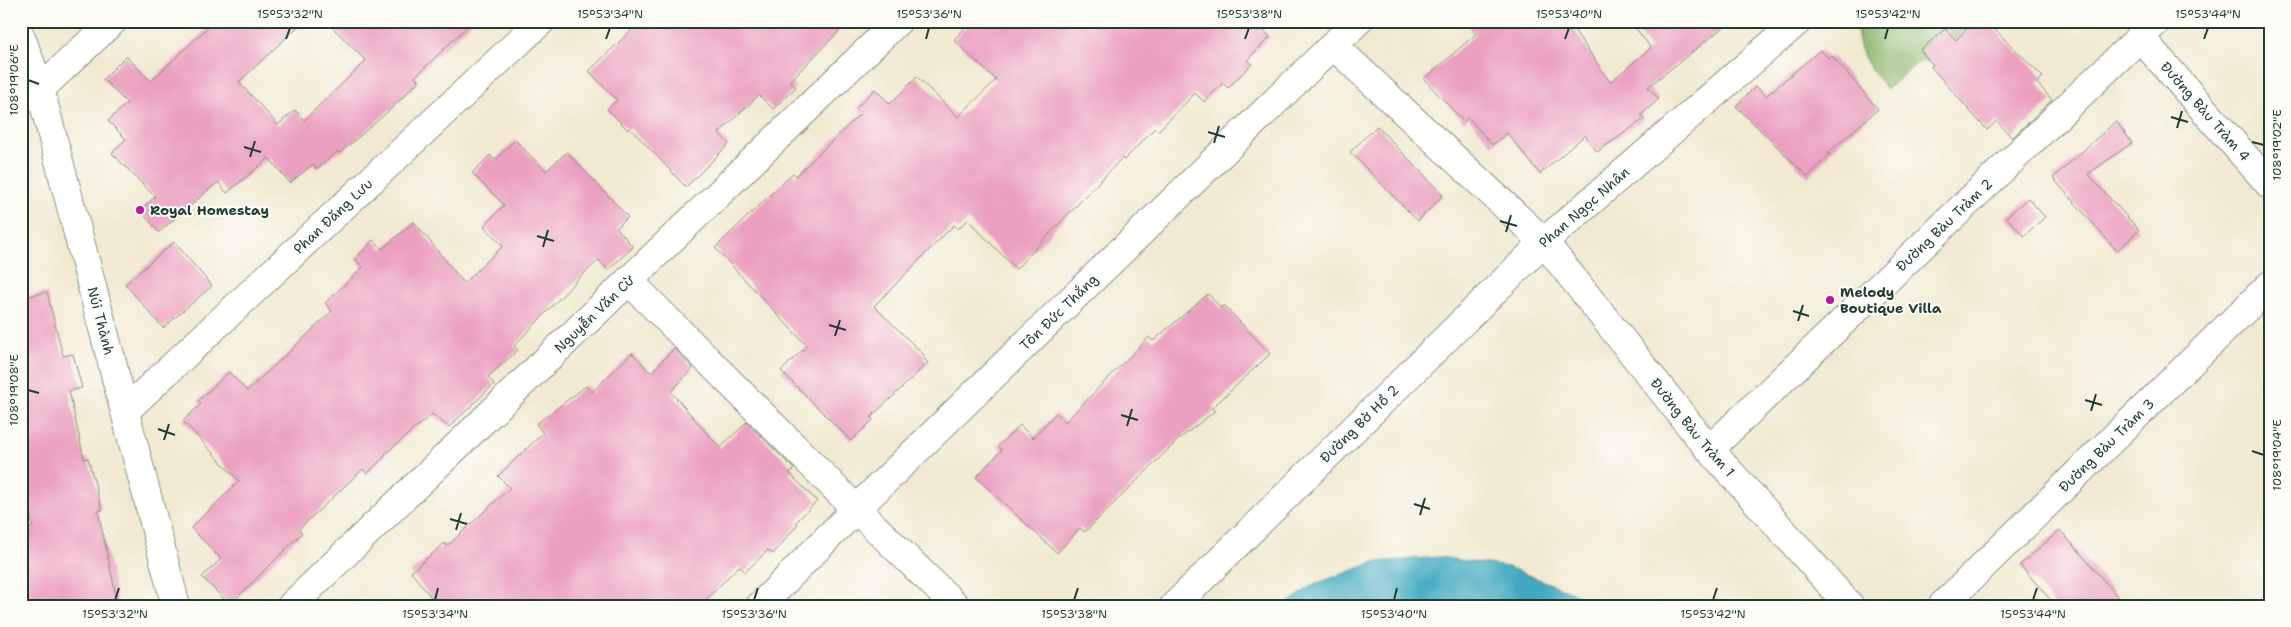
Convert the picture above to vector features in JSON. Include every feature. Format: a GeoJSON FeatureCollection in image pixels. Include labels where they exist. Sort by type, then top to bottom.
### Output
{"type":"FeatureCollection","features":[{"type":"Feature","properties":{"kind":"street"},"geometry":{"type":"LineString","coordinates":[[40,89],[113,21]]}},
{"type":"Feature","properties":{"kind":"street","name":"Nguyễn Văn Cừ"},"geometry":{"type":"LineString","coordinates":[[291,606],[898,21]]}},
{"type":"Feature","properties":{"kind":"street","name":"Tôn Đức Thắng"},"geometry":{"type":"LineString","coordinates":[[760,606],[856,509],[1358,21]]}},
{"type":"Feature","properties":{"kind":"street","name":"Phan Ngọc Nhân"},"geometry":{"type":"LineString","coordinates":[[1334,46],[1544,242],[1798,21]]}},
{"type":"Feature","properties":{"kind":"street","name":"Phan Đăng Lưu"},"geometry":{"type":"LineString","coordinates":[[125,411],[530,25]]}},
{"type":"Feature","properties":{"kind":"street","name":"Đường Bàu Tràm 4"},"geometry":{"type":"LineString","coordinates":[[2148,29],[2270,185]]}},
{"type":"Feature","properties":{"kind":"street","name":"Đường Bàu Tràm 2"},"geometry":{"type":"LineString","coordinates":[[1710,449],[2148,29]]}},
{"type":"Feature","properties":{"kind":"street","name":"Núi Thành"},"geometry":{"type":"LineString","coordinates":[[21,37],[40,89],[176,606]]}},
{"type":"Feature","properties":{"kind":"street","name":"Đường Bàu Tràm 1"},"geometry":{"type":"LineString","coordinates":[[1544,242],[1710,449],[1850,606]]}},
{"type":"Feature","properties":{"kind":"street","name":"Đường Bờ Hồ 2"},"geometry":{"type":"LineString","coordinates":[[1174,606],[1544,242]]}},
{"type":"Feature","properties":{"kind":"street"},"geometry":{"type":"LineString","coordinates":[[629,281],[856,509],[956,606]]}},
{"type":"Feature","properties":{"kind":"street","name":"Đường Bàu Tràm 3"},"geometry":{"type":"LineString","coordinates":[[1942,606],[2270,285]]}},
{"type":"Feature","properties":{"kind":"green space"},"geometry":{"type":"Polygon","coordinates":[[[1861,21],[1984,21],[1948,57],[1917,63],[1887,89],[1870,67],[1862,52],[1857,25],[1861,21]]]}},
{"type":"Feature","properties":{"kind":"water"},"geometry":{"type":"Polygon","coordinates":[[[1439,557],[1508,567],[1574,593],[1591,606],[1284,606],[1312,585],[1375,562],[1439,557]]]}},
{"type":"Feature","properties":{"kind":"building"},"geometry":{"type":"Polygon","coordinates":[[[215,21],[304,21],[239,82],[278,125],[295,110],[304,120],[366,61],[326,21],[473,21],[415,77],[419,81],[392,108],[340,153],[338,151],[317,169],[313,164],[290,183],[269,158],[227,193],[218,182],[159,232],[140,210],[155,197],[112,153],[126,139],[108,121],[127,103],[103,79],[126,56],[151,81],[215,21]]]}},
{"type":"Feature","properties":{"kind":"building"},"geometry":{"type":"Polygon","coordinates":[[[641,21],[849,21],[790,81],[796,87],[773,109],[759,95],[719,133],[729,144],[686,187],[630,128],[628,130],[607,109],[617,100],[589,71],[641,21]]]}},
{"type":"Feature","properties":{"kind":"building"},"geometry":{"type":"Polygon","coordinates":[[[971,21],[1254,21],[1270,37],[1247,60],[1252,64],[1228,88],[1223,83],[1204,102],[1195,93],[1158,131],[1155,128],[1124,160],[1122,158],[1016,269],[968,220],[958,229],[954,225],[874,306],[925,356],[923,358],[928,363],[871,417],[873,420],[851,441],[781,371],[807,346],[715,248],[793,173],[796,176],[861,113],[856,108],[875,89],[890,104],[917,77],[958,117],[996,80],[954,40],[971,21]]]}},
{"type":"Feature","properties":{"kind":"building"},"geometry":{"type":"Polygon","coordinates":[[[1466,21],[1568,21],[1610,82],[1651,48],[1630,21],[1731,21],[1648,87],[1659,99],[1641,115],[1644,119],[1597,152],[1585,135],[1540,174],[1507,133],[1492,145],[1468,117],[1464,122],[1424,79],[1476,34],[1466,21]]]}},
{"type":"Feature","properties":{"kind":"building"},"geometry":{"type":"Polygon","coordinates":[[[1974,21],[1986,21],[2043,77],[2037,83],[2052,100],[2012,138],[1997,121],[1987,130],[1931,67],[1933,65],[1920,50],[1945,29],[1956,40],[1974,21]]]}},
{"type":"Feature","properties":{"kind":"building"},"geometry":{"type":"Polygon","coordinates":[[[1820,50],[1828,58],[1831,55],[1878,109],[1828,153],[1830,154],[1808,177],[1736,106],[1756,86],[1766,96],[1820,50]]]}},
{"type":"Feature","properties":{"kind":"building"},"geometry":{"type":"Polygon","coordinates":[[[2116,121],[2132,143],[2088,174],[2139,230],[2117,251],[2053,178],[2116,121]]]}},
{"type":"Feature","properties":{"kind":"building"},"geometry":{"type":"Polygon","coordinates":[[[1377,126],[1443,195],[1418,221],[1350,152],[1377,126]]]}},
{"type":"Feature","properties":{"kind":"building"},"geometry":{"type":"Polygon","coordinates":[[[515,140],[546,171],[567,152],[628,217],[617,228],[633,247],[608,270],[599,260],[579,278],[514,346],[518,350],[488,377],[494,384],[449,427],[432,414],[385,454],[367,474],[363,469],[299,529],[302,533],[230,605],[202,577],[221,559],[191,528],[239,481],[183,421],[201,404],[198,401],[229,372],[247,391],[288,353],[332,311],[325,303],[363,267],[355,259],[373,240],[382,249],[414,222],[464,283],[503,246],[484,226],[504,205],[472,173],[490,155],[495,160],[515,140]]]}},
{"type":"Feature","properties":{"kind":"building"},"geometry":{"type":"Polygon","coordinates":[[[2028,198],[2045,217],[2024,236],[2006,217],[2028,198]]]}},
{"type":"Feature","properties":{"kind":"building"},"geometry":{"type":"Polygon","coordinates":[[[174,242],[212,286],[163,328],[125,284],[174,242]]]}},
{"type":"Feature","properties":{"kind":"building"},"geometry":{"type":"Polygon","coordinates":[[[47,292],[63,356],[73,354],[82,388],[69,391],[84,459],[88,458],[102,510],[98,511],[117,600],[90,606],[21,606],[21,530],[33,527],[21,477],[21,298],[47,292]]]}},
{"type":"Feature","properties":{"kind":"building"},"geometry":{"type":"Polygon","coordinates":[[[1208,294],[1221,308],[1224,305],[1270,354],[1212,408],[1215,411],[1179,439],[1085,532],[1080,528],[1057,553],[976,477],[1002,450],[998,446],[1020,425],[1033,438],[1056,413],[1065,422],[1149,337],[1153,341],[1208,294]]]}},
{"type":"Feature","properties":{"kind":"building"},"geometry":{"type":"Polygon","coordinates":[[[674,348],[693,368],[671,392],[720,448],[747,422],[794,469],[789,473],[817,501],[796,522],[798,524],[773,554],[768,550],[745,572],[739,566],[700,606],[438,606],[411,572],[445,543],[447,546],[510,488],[498,476],[543,433],[536,424],[586,386],[592,392],[632,353],[651,373],[674,348]]]}},
{"type":"Feature","properties":{"kind":"building"},"geometry":{"type":"Polygon","coordinates":[[[2060,530],[2126,606],[2056,606],[2020,565],[2060,530]]]}},
{"type":"Feature","properties":{"kind":"place","name":"Royal Homestay"},"geometry":{"type":"Point","coordinates":[140,210]}},
{"type":"Feature","properties":{"kind":"place","name":"Melody Boutique Villa"},"geometry":{"type":"Point","coordinates":[1830,300]}}]}
